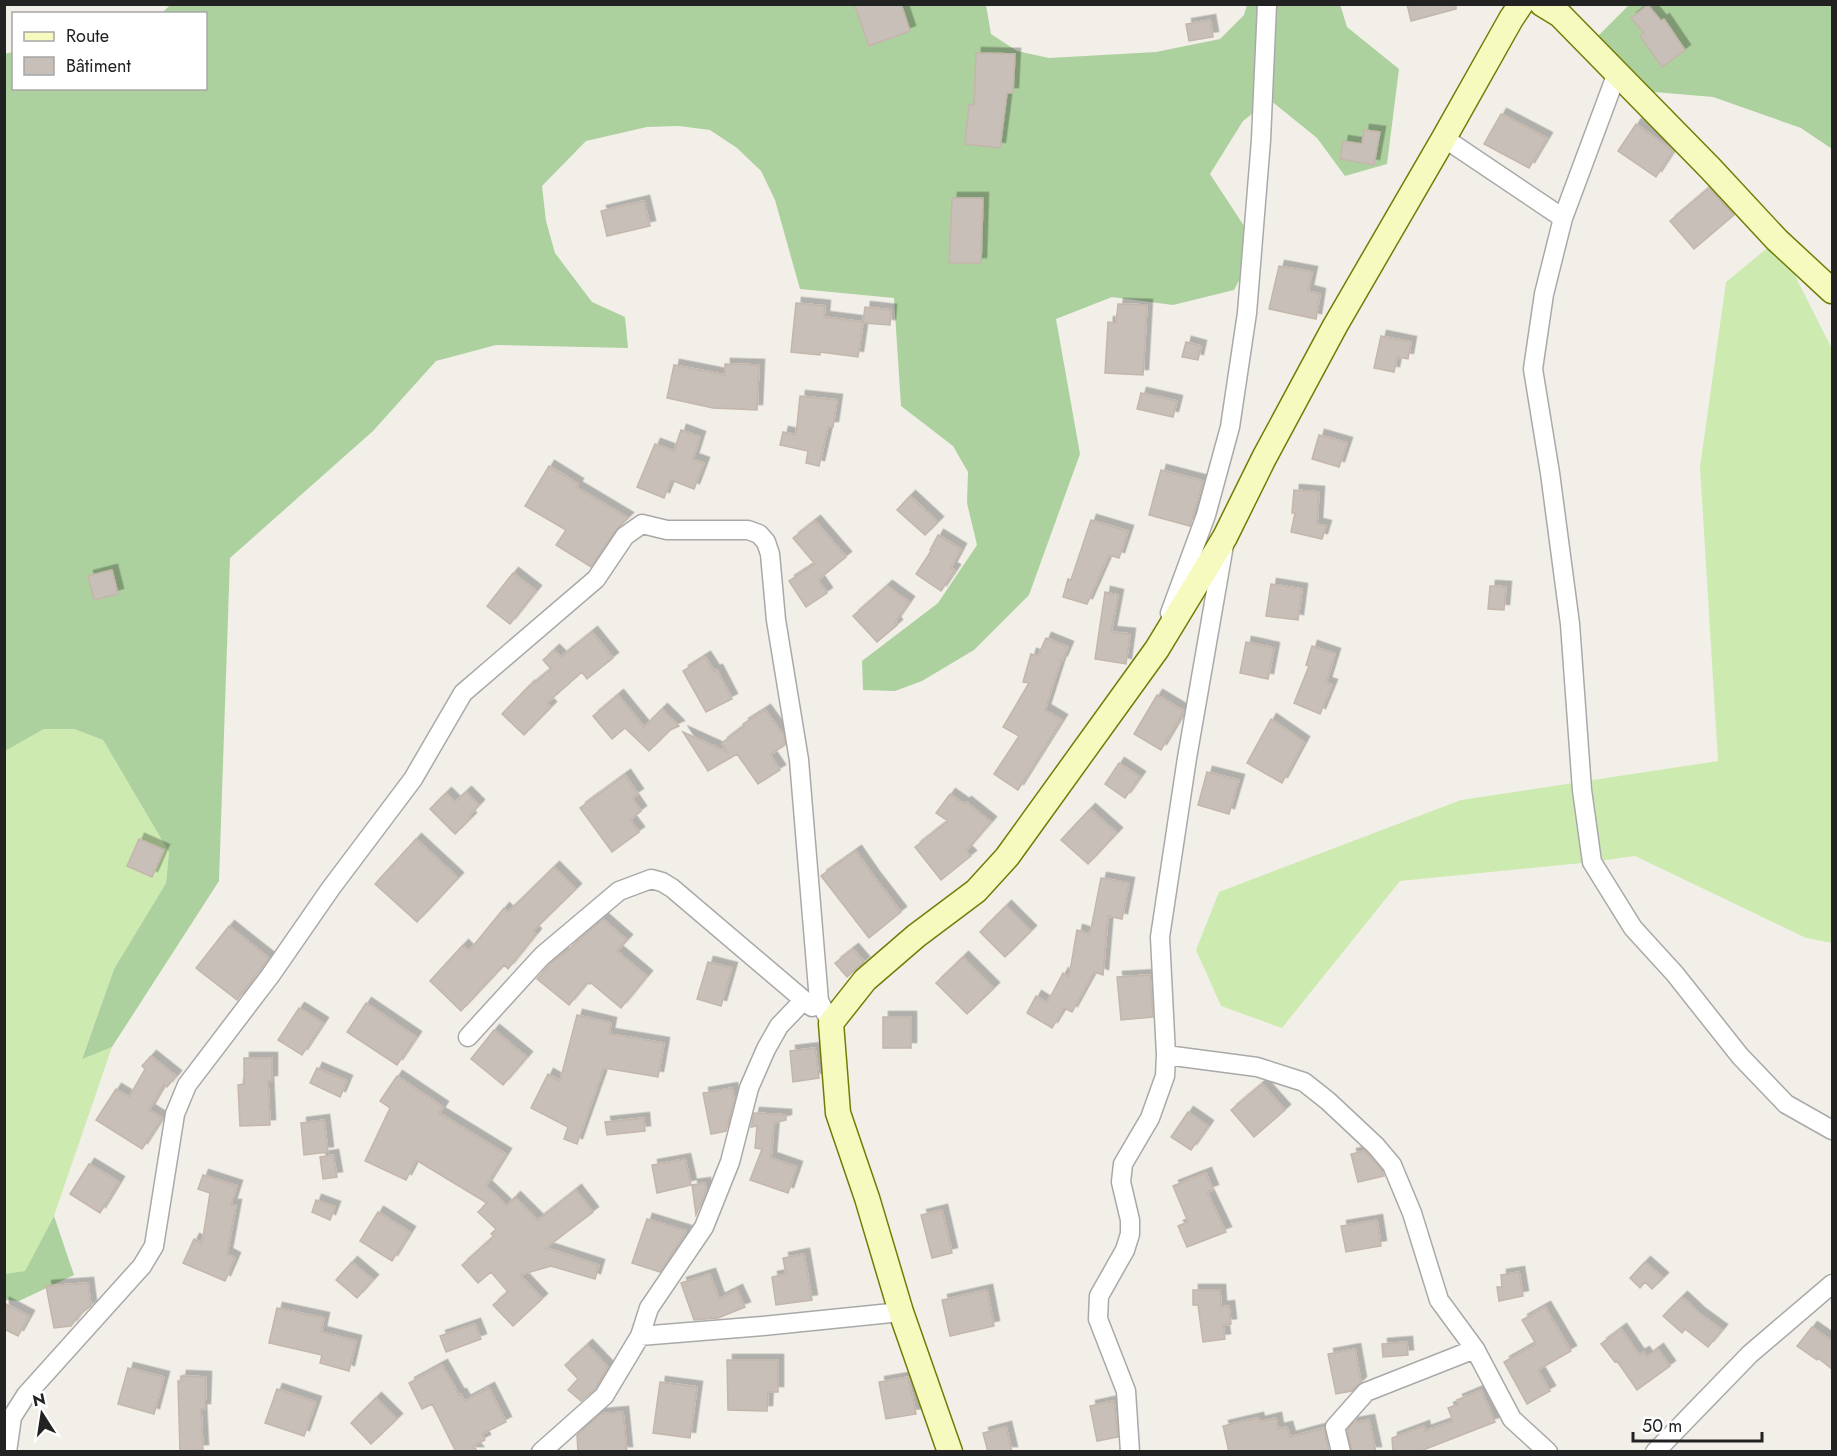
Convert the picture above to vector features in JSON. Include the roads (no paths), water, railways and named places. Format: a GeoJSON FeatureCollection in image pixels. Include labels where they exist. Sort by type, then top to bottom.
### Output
{"type":"FeatureCollection","features":[{"type":"Feature","properties":{"kind":"main road"},"geometry":{"type":"LineString","coordinates":[[950,1452],[901,1312],[867,1198],[838,1113],[831,1023],[866,980],[916,936],[976,891],[1007,857],[1157,649],[1226,537],[1264,458],[1313,366],[1521,4]]}},
{"type":"Feature","properties":{"kind":"main road"},"geometry":{"type":"LineString","coordinates":[[1542,4],[1560,15],[1777,240],[1833,291]]}},
{"type":"Feature","properties":{"kind":"street"},"geometry":{"type":"LineString","coordinates":[[1157,649],[1206,515],[1230,427],[1248,302],[1261,140],[1267,4]]}},
{"type":"Feature","properties":{"kind":"street"},"geometry":{"type":"LineString","coordinates":[[1617,73],[1563,218],[1544,294],[1533,369],[1550,472],[1570,624],[1582,790],[1592,862],[1633,928],[1675,974],[1740,1056],[1786,1104],[1833,1130]]}},
{"type":"Feature","properties":{"kind":"street"},"geometry":{"type":"LineString","coordinates":[[1444,138],[1563,218]]}},
{"type":"Feature","properties":{"kind":"street"},"geometry":{"type":"LineString","coordinates":[[7,1452],[12,1417],[26,1395],[142,1266],[154,1246],[175,1114],[187,1084],[270,976],[331,888],[413,779],[463,693],[596,579],[625,536],[642,524],[667,530],[748,530],[759,534],[766,542],[770,554],[776,620],[799,760],[819,1001],[831,1023]]}},
{"type":"Feature","properties":{"kind":"street"},"geometry":{"type":"LineString","coordinates":[[1130,1452],[1126,1391],[1098,1319],[1099,1296],[1125,1250],[1130,1234],[1130,1220],[1121,1182],[1123,1164],[1150,1118],[1165,1076],[1160,937],[1187,758],[1226,537]]}},
{"type":"Feature","properties":{"kind":"street"},"geometry":{"type":"LineString","coordinates":[[468,1037],[542,956],[619,891],[651,879],[672,888],[831,1023]]}},
{"type":"Feature","properties":{"kind":"street"},"geometry":{"type":"LineString","coordinates":[[541,1452],[604,1396],[640,1336],[649,1308],[704,1227],[730,1162],[749,1088],[766,1049],[779,1026],[803,1001]]}},
{"type":"Feature","properties":{"kind":"street"},"geometry":{"type":"LineString","coordinates":[[1166,1055],[1257,1066],[1304,1082],[1376,1146],[1392,1166],[1412,1213],[1439,1300],[1475,1349],[1512,1419],[1548,1452]]}},
{"type":"Feature","properties":{"kind":"street"},"geometry":{"type":"LineString","coordinates":[[1655,1452],[1750,1354],[1833,1284]]}},
{"type":"Feature","properties":{"kind":"street"},"geometry":{"type":"LineString","coordinates":[[640,1336],[901,1312]]}},
{"type":"Feature","properties":{"kind":"street"},"geometry":{"type":"LineString","coordinates":[[1341,1452],[1335,1427],[1366,1392],[1475,1349]]}}]}
